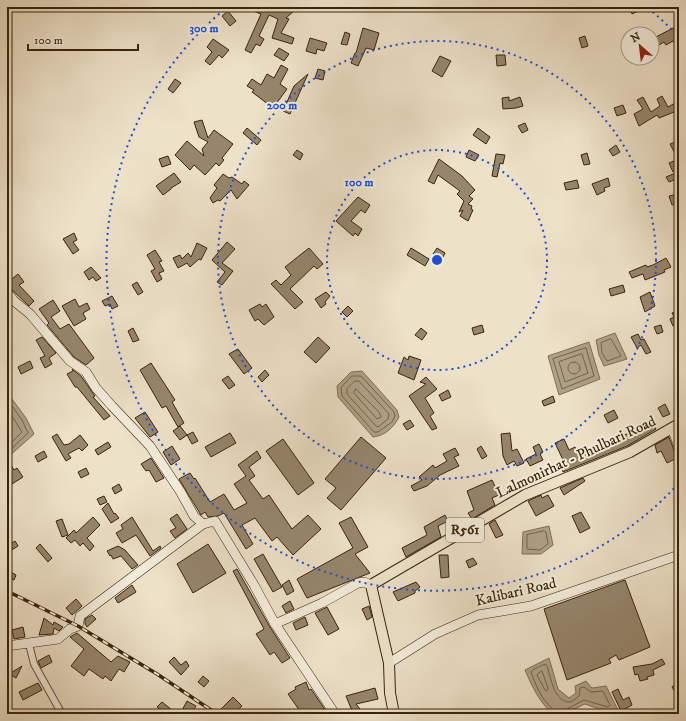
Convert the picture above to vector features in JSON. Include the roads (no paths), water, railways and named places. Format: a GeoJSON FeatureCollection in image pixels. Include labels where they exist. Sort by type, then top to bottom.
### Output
{"type":"FeatureCollection","features":[{"type":"Feature","properties":{"kind":"main road","name":"Lalmonirhat - Phulbari Road"},"geometry":{"type":"LineString","coordinates":[[371,585],[525,495],[630,452],[675,426]]}},
{"type":"Feature","properties":{"kind":"main road"},"geometry":{"type":"LineString","coordinates":[[371,585],[389,663],[390,693],[394,714]]}},
{"type":"Feature","properties":{"kind":"street"},"geometry":{"type":"LineString","coordinates":[[7,292],[14,301],[30,314],[70,361],[86,372],[96,388],[150,446],[180,491],[194,516],[203,524]]}},
{"type":"Feature","properties":{"kind":"street"},"geometry":{"type":"LineString","coordinates":[[675,426],[679,447]]}},
{"type":"Feature","properties":{"kind":"street"},"geometry":{"type":"LineString","coordinates":[[7,646],[58,639],[70,629],[78,626],[80,616],[203,524],[215,521],[254,585],[275,624],[336,714]]}},
{"type":"Feature","properties":{"kind":"street","name":"Kalibari Road"},"geometry":{"type":"LineString","coordinates":[[389,663],[435,634],[478,615],[531,606],[679,555]]}},
{"type":"Feature","properties":{"kind":"street"},"geometry":{"type":"LineString","coordinates":[[275,624],[322,603],[358,583],[364,582],[371,585]]}},
{"type":"Feature","properties":{"kind":"street"},"geometry":{"type":"LineString","coordinates":[[30,644],[34,664],[62,714]]}},
{"type":"Feature","properties":{"kind":"water"},"geometry":{"type":"Polygon","coordinates":[[[615,333],[627,359],[604,366],[599,355],[596,340],[615,333]]]}},
{"type":"Feature","properties":{"kind":"water"},"geometry":{"type":"Polygon","coordinates":[[[589,342],[600,379],[559,395],[548,356],[589,342]]]}},
{"type":"Feature","properties":{"kind":"water"},"geometry":{"type":"Polygon","coordinates":[[[362,371],[397,410],[399,417],[389,430],[381,435],[373,437],[338,397],[337,386],[351,372],[362,371]]]}},
{"type":"Feature","properties":{"kind":"water"},"geometry":{"type":"Polygon","coordinates":[[[9,395],[26,418],[34,434],[7,458],[7,396],[9,395]]]}},
{"type":"Feature","properties":{"kind":"water"},"geometry":{"type":"Polygon","coordinates":[[[549,526],[553,545],[541,554],[522,554],[523,532],[549,526]]]}},
{"type":"Feature","properties":{"kind":"water"},"geometry":{"type":"Polygon","coordinates":[[[549,658],[558,689],[569,698],[576,693],[575,686],[586,681],[592,688],[606,686],[620,714],[613,714],[585,704],[564,714],[553,714],[533,688],[525,670],[549,658]]]}},
{"type":"Feature","properties":{"kind":"railway"},"geometry":{"type":"LineString","coordinates":[[7,591],[78,626],[157,674],[217,714]]}}]}
